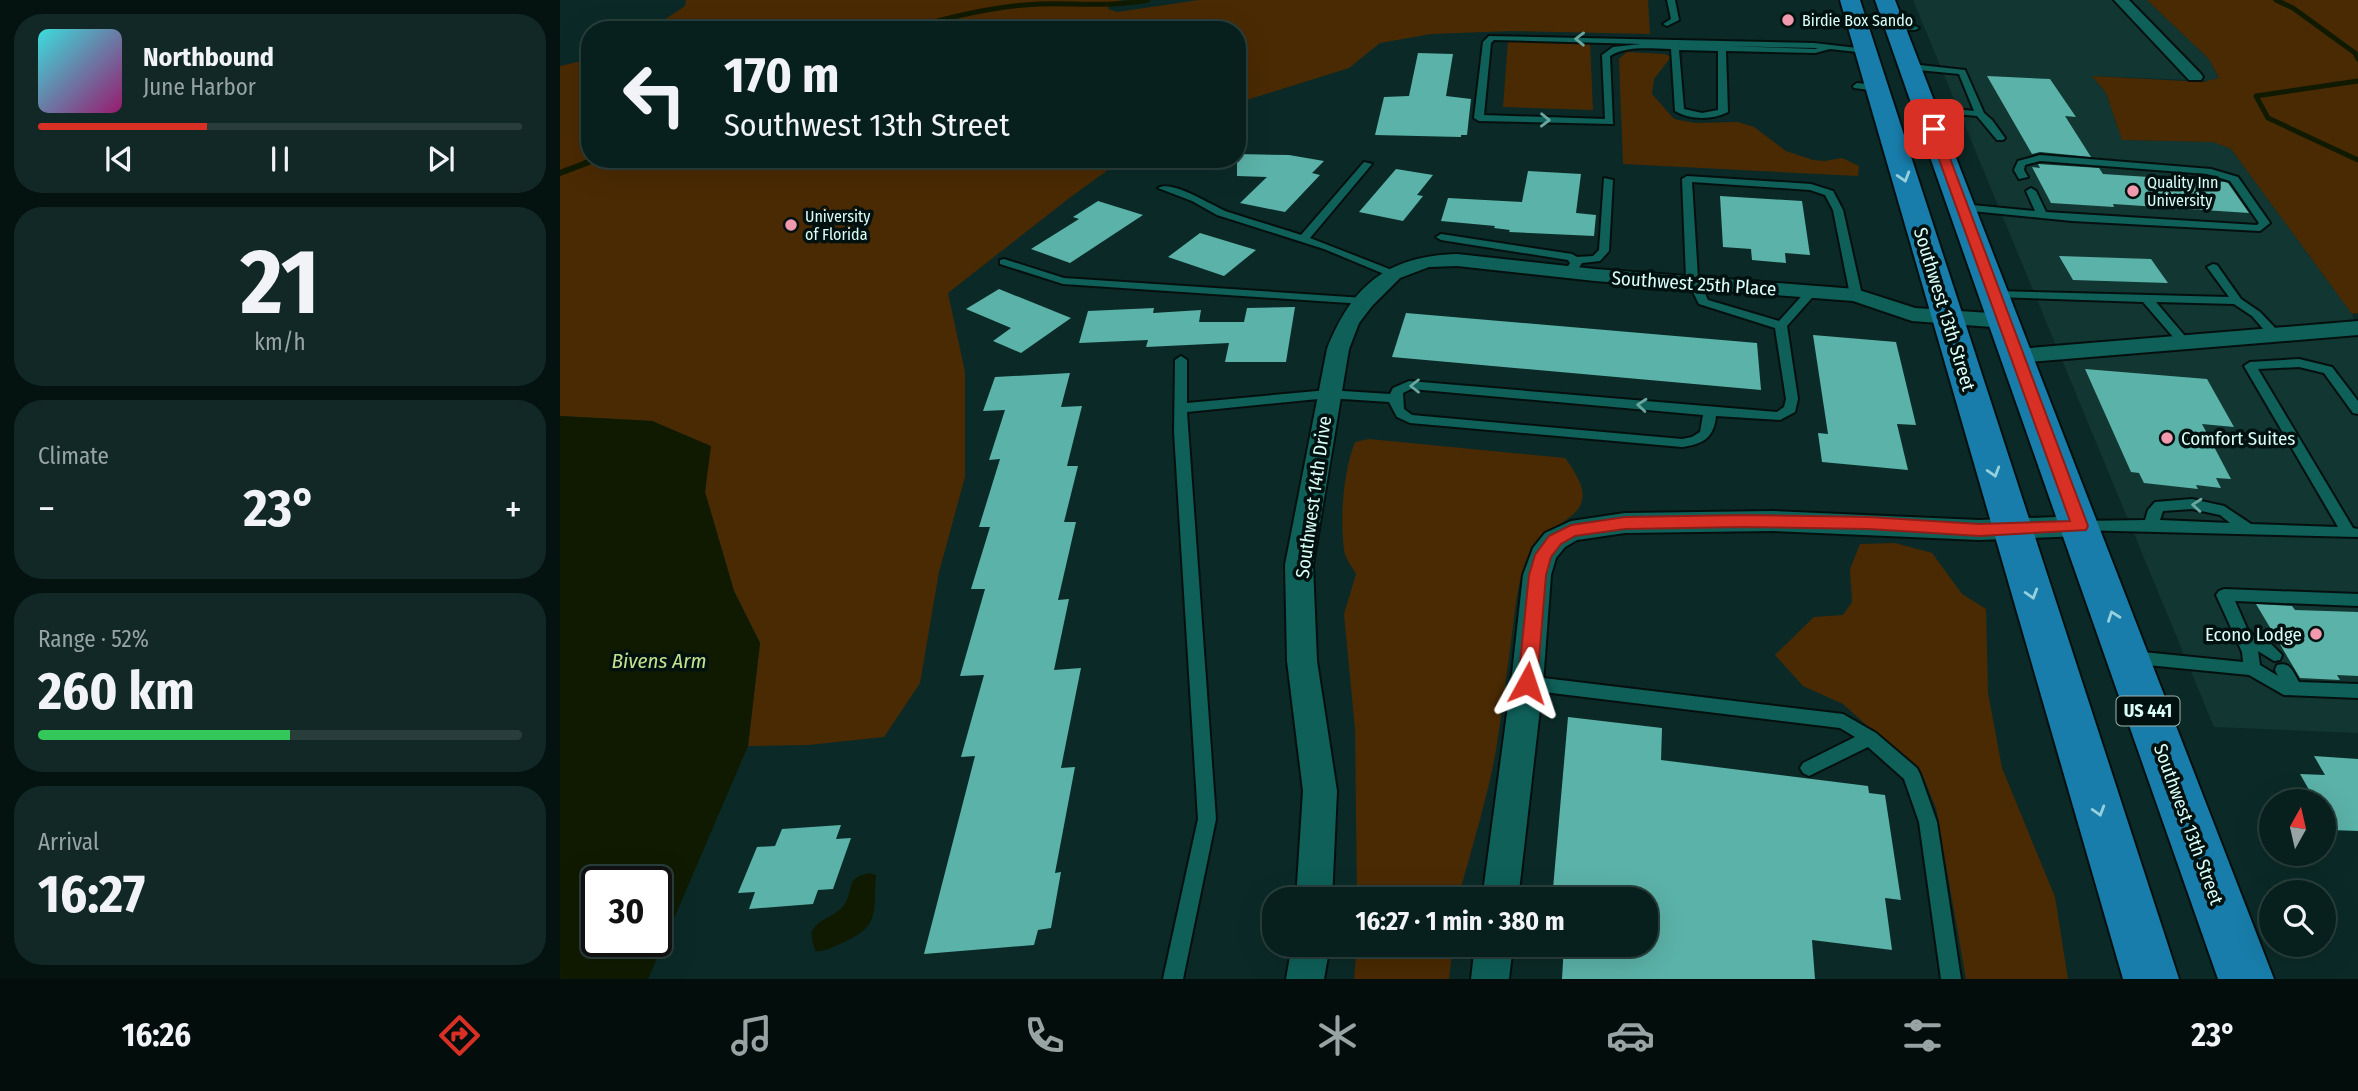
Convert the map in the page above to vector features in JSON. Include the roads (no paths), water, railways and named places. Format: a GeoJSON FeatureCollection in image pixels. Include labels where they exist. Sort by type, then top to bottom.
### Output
{"type":"FeatureCollection","features":[{"type":"Feature","properties":{"kind":"main road","name":"Southwest 13th Street"},"geometry":{"type":"LineString","coordinates":[[1850,0],[1866,51],[1867,87],[1947,317],[2151,979]]}},
{"type":"Feature","properties":{"kind":"main road","name":"Southwest 13th Street"},"geometry":{"type":"LineString","coordinates":[[1892,14],[2246,979]]}},
{"type":"Feature","properties":{"kind":"main road"},"geometry":{"type":"LineString","coordinates":[[1867,87],[1923,100]]}},
{"type":"Feature","properties":{"kind":"street"},"geometry":{"type":"LineString","coordinates":[[2121,0],[2176,54],[2194,77]]}},
{"type":"Feature","properties":{"kind":"street","name":"Southwest 25th Place"},"geometry":{"type":"LineString","coordinates":[[1390,277],[1426,261],[1457,260],[1573,266],[1695,283],[1856,295],[1912,314],[1947,317],[2000,308]]}},
{"type":"Feature","properties":{"kind":"street","name":"Southwest 14th Drive"},"geometry":{"type":"LineString","coordinates":[[1315,887],[1320,790],[1302,661],[1299,565],[1338,349],[1348,323],[1364,301],[1390,277]]}},
{"type":"Feature","properties":{"kind":"street"},"geometry":{"type":"LineString","coordinates":[[2018,356],[2358,328]]}},
{"type":"Feature","properties":{"kind":"street"},"geometry":{"type":"LineString","coordinates":[[1502,887],[1527,683],[1537,575],[1543,555],[1555,540],[1571,531],[1625,523],[1743,521],[2012,529],[2080,526]]}},
{"type":"Feature","properties":{"kind":"street"},"geometry":{"type":"LineString","coordinates":[[1305,979],[1309,957]]}},
{"type":"Feature","properties":{"kind":"street"},"geometry":{"type":"LineString","coordinates":[[1490,979],[1493,957]]}},
{"type":"Feature","properties":{"kind":"lane"},"geometry":{"type":"LineString","coordinates":[[1667,24],[1675,20],[1671,0]]}},
{"type":"Feature","properties":{"kind":"lane"},"geometry":{"type":"LineString","coordinates":[[1722,46],[1628,47],[1616,49],[1606,55],[1610,122],[1479,118],[1487,42],[1492,38],[1866,51]]}},
{"type":"Feature","properties":{"kind":"lane"},"geometry":{"type":"LineString","coordinates":[[1675,47],[1680,111],[1700,115],[1723,112],[1722,46]]}},
{"type":"Feature","properties":{"kind":"lane"},"geometry":{"type":"LineString","coordinates":[[1911,67],[1962,72],[1980,114]]}},
{"type":"Feature","properties":{"kind":"lane"},"geometry":{"type":"LineString","coordinates":[[1923,100],[1980,114],[1989,121],[2000,138]]}},
{"type":"Feature","properties":{"kind":"lane"},"geometry":{"type":"LineString","coordinates":[[1962,207],[2224,227],[2260,228],[2265,223],[2234,179],[2208,171],[2040,158],[2021,163],[2019,170],[2023,177]]}},
{"type":"Feature","properties":{"kind":"lane"},"geometry":{"type":"LineString","coordinates":[[1303,239],[1367,164]]}},
{"type":"Feature","properties":{"kind":"lane"},"geometry":{"type":"LineString","coordinates":[[1781,326],[1703,302],[1692,278],[1687,179],[1811,187],[1829,193],[1836,203],[1856,295]]}},
{"type":"Feature","properties":{"kind":"lane"},"geometry":{"type":"LineString","coordinates":[[1441,237],[1564,255],[1573,266],[1596,259],[1604,251],[1608,180]]}},
{"type":"Feature","properties":{"kind":"lane"},"geometry":{"type":"LineString","coordinates":[[1163,188],[1196,199],[1221,213],[1303,239],[1390,277]]}},
{"type":"Feature","properties":{"kind":"lane"},"geometry":{"type":"LineString","coordinates":[[2031,191],[2041,214]]}},
{"type":"Feature","properties":{"kind":"lane"},"geometry":{"type":"LineString","coordinates":[[1004,261],[1063,281],[1364,301]]}},
{"type":"Feature","properties":{"kind":"lane"},"geometry":{"type":"LineString","coordinates":[[2213,267],[2236,301],[2256,314],[2275,335]]}},
{"type":"Feature","properties":{"kind":"lane"},"geometry":{"type":"LineString","coordinates":[[1781,326],[1812,291]]}},
{"type":"Feature","properties":{"kind":"lane"},"geometry":{"type":"LineString","coordinates":[[2000,308],[2147,299],[2236,301]]}},
{"type":"Feature","properties":{"kind":"lane"},"geometry":{"type":"LineString","coordinates":[[2147,299],[2184,342]]}},
{"type":"Feature","properties":{"kind":"lane"},"geometry":{"type":"LineString","coordinates":[[1710,411],[1709,429],[1702,438],[1682,443],[1410,419],[1401,416],[1396,410],[1395,398],[1397,391],[1409,385],[1780,416],[1790,409],[1792,399],[1781,326]]}},
{"type":"Feature","properties":{"kind":"lane"},"geometry":{"type":"LineString","coordinates":[[1173,979],[1207,819],[1181,408],[1181,360]]}},
{"type":"Feature","properties":{"kind":"lane"},"geometry":{"type":"LineString","coordinates":[[2353,533],[2250,366],[2299,363],[2328,370],[2358,410]]}},
{"type":"Feature","properties":{"kind":"lane"},"geometry":{"type":"LineString","coordinates":[[1181,408],[1328,394],[1395,398]]}},
{"type":"Feature","properties":{"kind":"lane"},"geometry":{"type":"LineString","coordinates":[[2151,526],[2155,510],[2160,506],[2192,504],[2224,511],[2249,530]]}},
{"type":"Feature","properties":{"kind":"lane"},"geometry":{"type":"LineString","coordinates":[[2080,526],[2353,533]]}},
{"type":"Feature","properties":{"kind":"lane"},"geometry":{"type":"LineString","coordinates":[[2252,669],[2250,652],[2224,595],[2358,600]]}},
{"type":"Feature","properties":{"kind":"lane"},"geometry":{"type":"LineString","coordinates":[[2243,637],[2260,644],[2278,663],[2294,688]]}},
{"type":"Feature","properties":{"kind":"lane"},"geometry":{"type":"LineString","coordinates":[[2128,657],[2252,669],[2284,688],[2358,691]]}},
{"type":"Feature","properties":{"kind":"lane"},"geometry":{"type":"LineString","coordinates":[[1527,683],[1843,721],[1870,738],[1911,774],[1928,822],[1951,979]]}},
{"type":"Feature","properties":{"kind":"lane"},"geometry":{"type":"LineString","coordinates":[[1809,768],[1870,738]]}},
{"type":"Feature","properties":{"kind":"water","name":"Bivens Arm"},"geometry":{"type":"Polygon","coordinates":[[[560,416],[652,421],[711,446],[705,492],[734,591],[760,643],[748,746],[672,923],[672,866],[581,866],[581,957],[657,957],[648,979],[560,979],[560,416]]]}},
{"type":"Feature","properties":{"kind":"water"},"geometry":{"type":"Polygon","coordinates":[[[870,873],[876,875],[874,909],[869,924],[855,937],[829,949],[815,951],[813,929],[841,909],[853,881],[870,873]]]}},
{"type":"Feature","properties":{"kind":"waterway"},"geometry":{"type":"LineString","coordinates":[[940,21],[1005,7],[1148,0]]}},
{"type":"Feature","properties":{"kind":"waterway"},"geometry":{"type":"LineString","coordinates":[[2276,0],[2293,8],[2355,53],[2358,59]]}},
{"type":"Feature","properties":{"kind":"waterway"},"geometry":{"type":"LineString","coordinates":[[2358,81],[2256,96],[2268,118],[2358,160]]}},
{"type":"Feature","properties":{"kind":"waterway"},"geometry":{"type":"LineString","coordinates":[[560,173],[581,165]]}},
{"type":"Feature","properties":{"kind":"place","name":"Birdie Box Sando"},"geometry":{"type":"Point","coordinates":[1788,20]}},
{"type":"Feature","properties":{"kind":"place","name":"Quality Inn University"},"geometry":{"type":"Point","coordinates":[2133,191]}},
{"type":"Feature","properties":{"kind":"place","name":"University of Florida"},"geometry":{"type":"Point","coordinates":[791,225]}},
{"type":"Feature","properties":{"kind":"place","name":"Comfort Suites"},"geometry":{"type":"Point","coordinates":[2167,438]}},
{"type":"Feature","properties":{"kind":"place","name":"Econo Lodge"},"geometry":{"type":"Point","coordinates":[2316,634]}}]}
